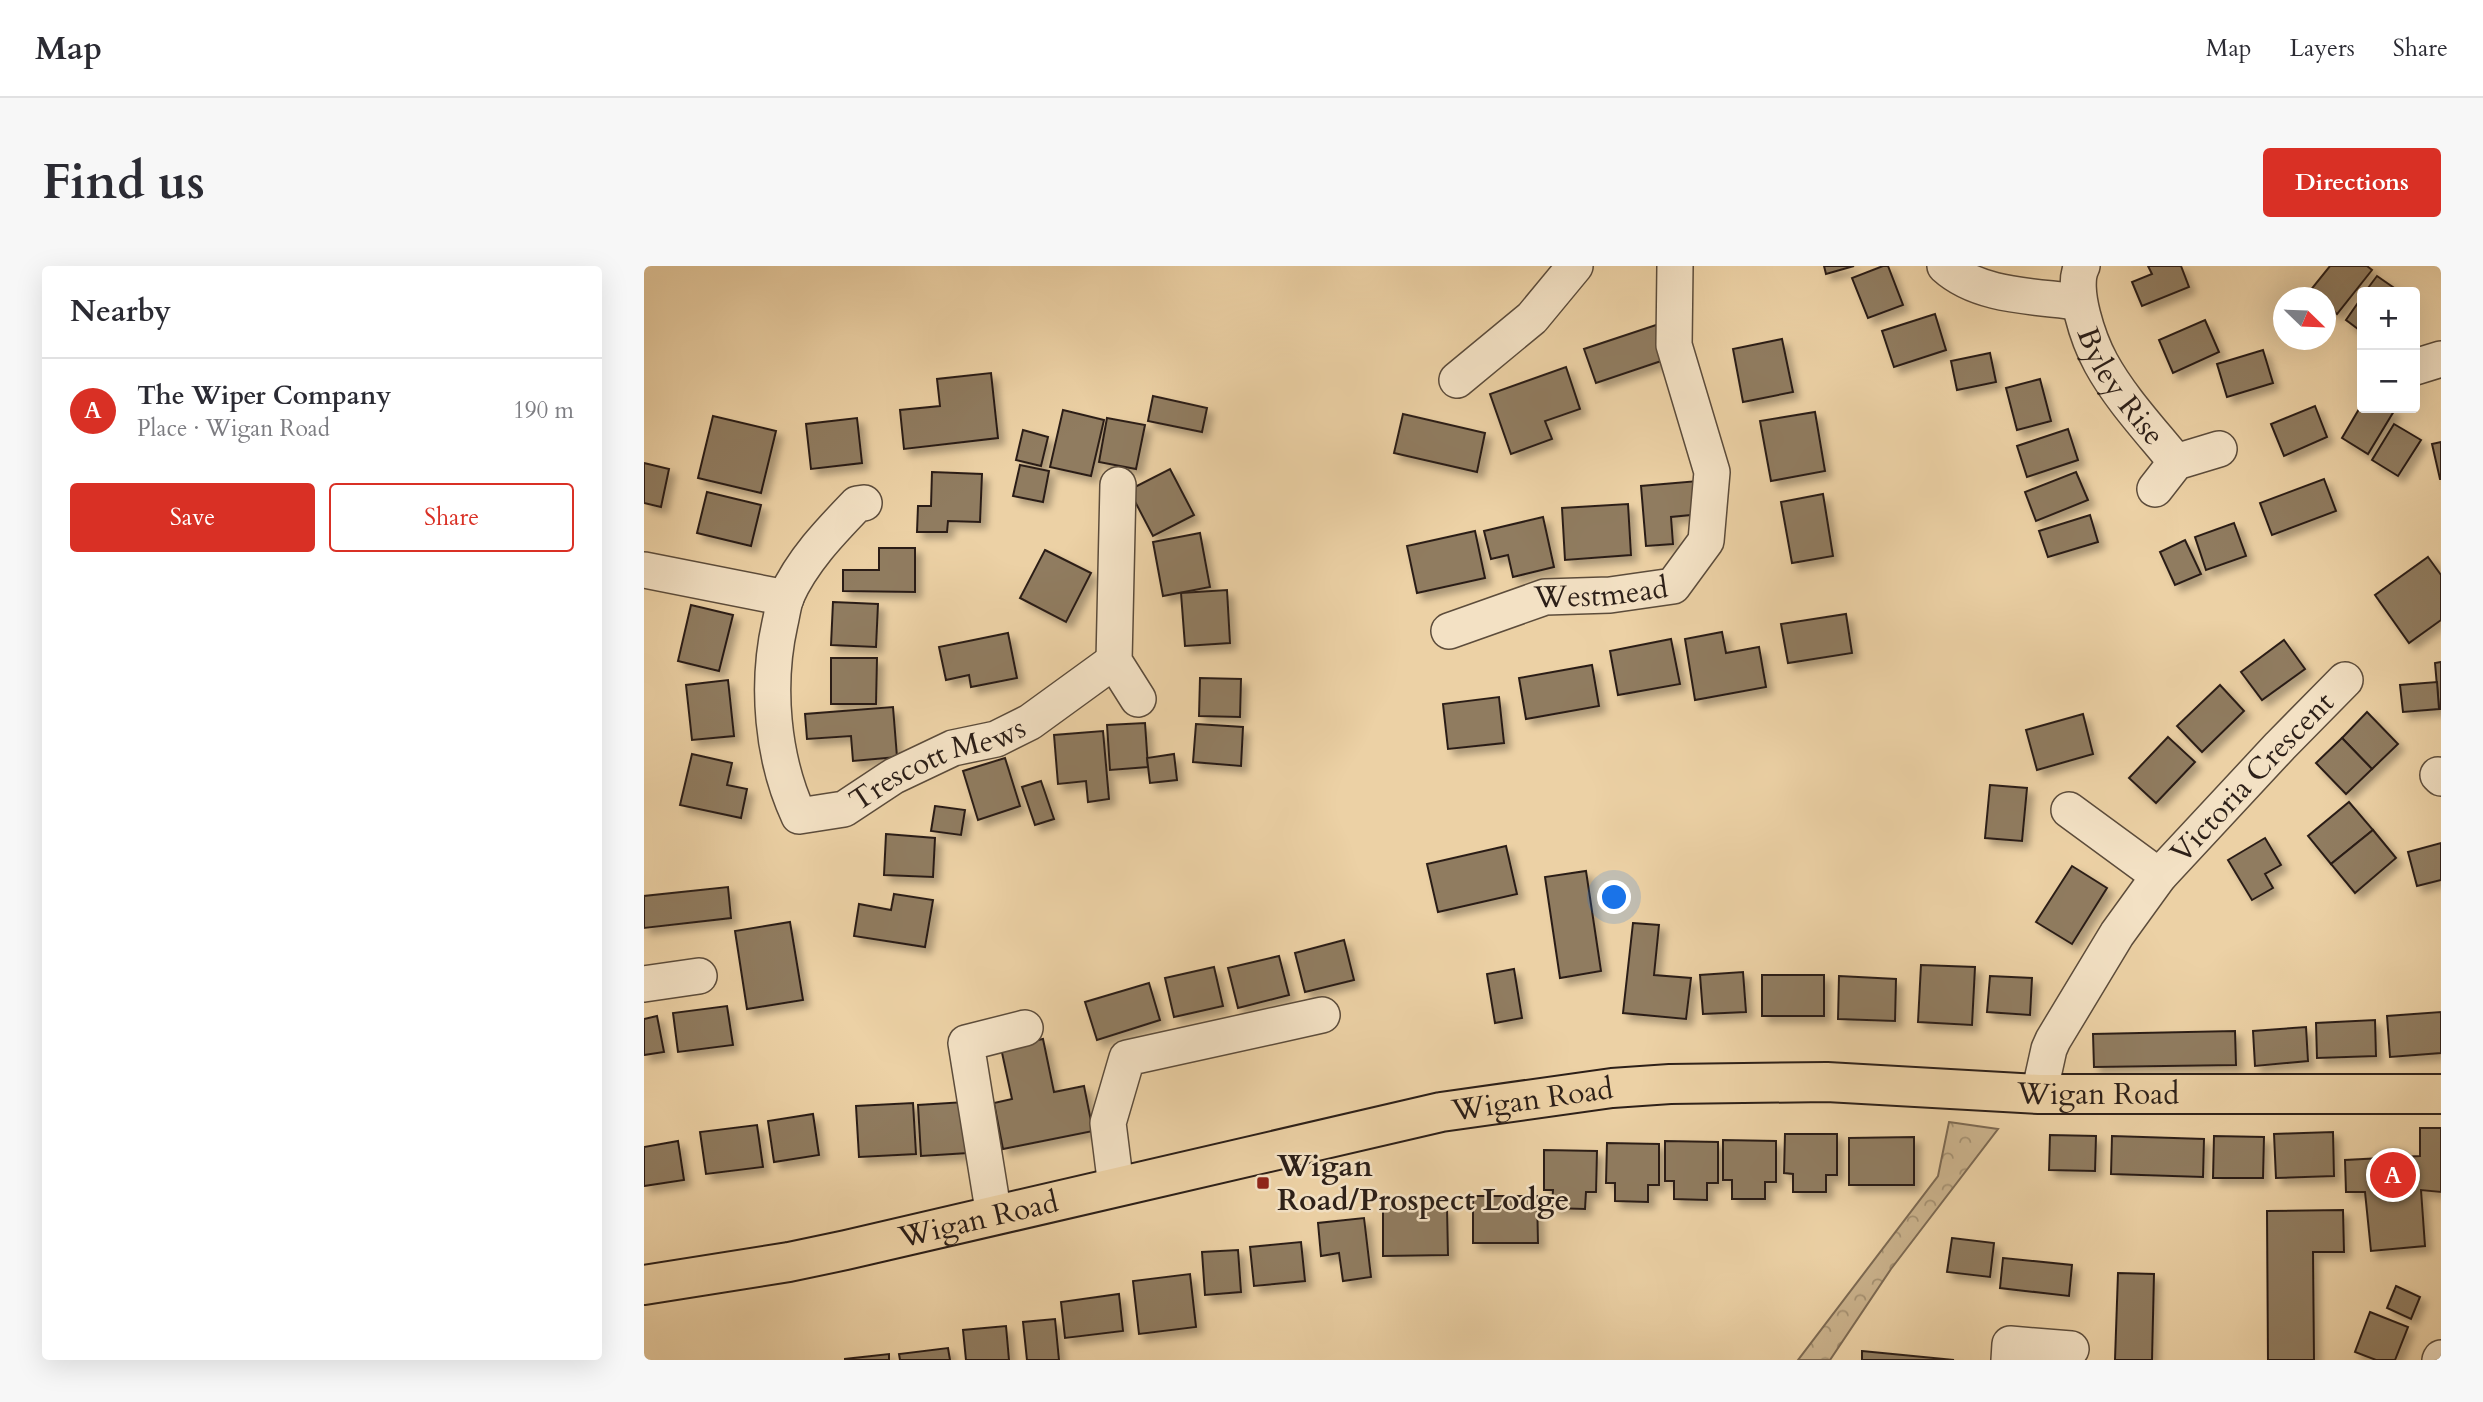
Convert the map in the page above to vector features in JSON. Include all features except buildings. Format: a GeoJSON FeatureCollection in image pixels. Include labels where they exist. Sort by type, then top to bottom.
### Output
{"type":"FeatureCollection","features":[{"type":"Feature","properties":{"kind":"highway","name":"Wigan Road"},"geometry":{"type":"LineString","coordinates":[[644,1285],[789,1262],[1441,1112],[1612,1088],[1682,1084],[1827,1083],[2039,1094],[2441,1094]]}},
{"type":"Feature","properties":{"kind":"street"},"geometry":{"type":"LineString","coordinates":[[1457,380],[1532,318],[1575,266]]}},
{"type":"Feature","properties":{"kind":"street","name":"Westmead"},"geometry":{"type":"LineString","coordinates":[[1449,631],[1545,597],[1610,595],[1672,586],[1706,541],[1713,472],[1674,345],[1675,266]]}},
{"type":"Feature","properties":{"kind":"street","name":"Byley Rise"},"geometry":{"type":"LineString","coordinates":[[1945,266],[1958,277],[2004,292],[2078,302]]}},
{"type":"Feature","properties":{"kind":"street","name":"Byley Rise"},"geometry":{"type":"LineString","coordinates":[[2082,266],[2077,274],[2078,302],[2101,363],[2136,412],[2166,475],[2218,449]]}},
{"type":"Feature","properties":{"kind":"street"},"geometry":{"type":"LineString","coordinates":[[2420,365],[2441,359]]}},
{"type":"Feature","properties":{"kind":"street"},"geometry":{"type":"LineString","coordinates":[[1118,485],[1114,661],[1138,699]]}},
{"type":"Feature","properties":{"kind":"street"},"geometry":{"type":"LineString","coordinates":[[644,570],[786,598],[820,544],[857,504],[864,503]]}},
{"type":"Feature","properties":{"kind":"street","name":"Trescott Mews"},"geometry":{"type":"LineString","coordinates":[[786,598],[774,649],[773,705],[787,790],[799,816],[844,809],[894,776],[953,748],[996,739],[1030,722],[1114,661]]}},
{"type":"Feature","properties":{"kind":"street","name":"Victoria Crescent"},"geometry":{"type":"LineString","coordinates":[[2039,1094],[2053,1040],[2117,934],[2160,876],[2345,680]]}},
{"type":"Feature","properties":{"kind":"street","name":"Victoria Crescent"},"geometry":{"type":"LineString","coordinates":[[2069,810],[2160,876]]}},
{"type":"Feature","properties":{"kind":"street"},"geometry":{"type":"LineString","coordinates":[[644,984],[699,976]]}},
{"type":"Feature","properties":{"kind":"street"},"geometry":{"type":"LineString","coordinates":[[1116,1187],[1108,1123],[1128,1058],[1322,1015]]}},
{"type":"Feature","properties":{"kind":"street"},"geometry":{"type":"LineString","coordinates":[[994,1216],[966,1043],[1025,1028]]}},
{"type":"Feature","properties":{"kind":"street"},"geometry":{"type":"LineString","coordinates":[[2009,1360],[2010,1344],[2071,1349]]}},
{"type":"Feature","properties":{"kind":"green space"},"geometry":{"type":"Polygon","coordinates":[[[1949,1122],[1998,1129],[1891,1269],[1830,1360],[1798,1360],[1938,1176],[1949,1122]]]}},
{"type":"Feature","properties":{"kind":"place","name":"The Wiper Company"},"geometry":{"type":"Point","coordinates":[2393,1175]}},
{"type":"Feature","properties":{"kind":"place","name":"Wigan Road/Prospect Lodge"},"geometry":{"type":"Point","coordinates":[1263,1183]}}]}
